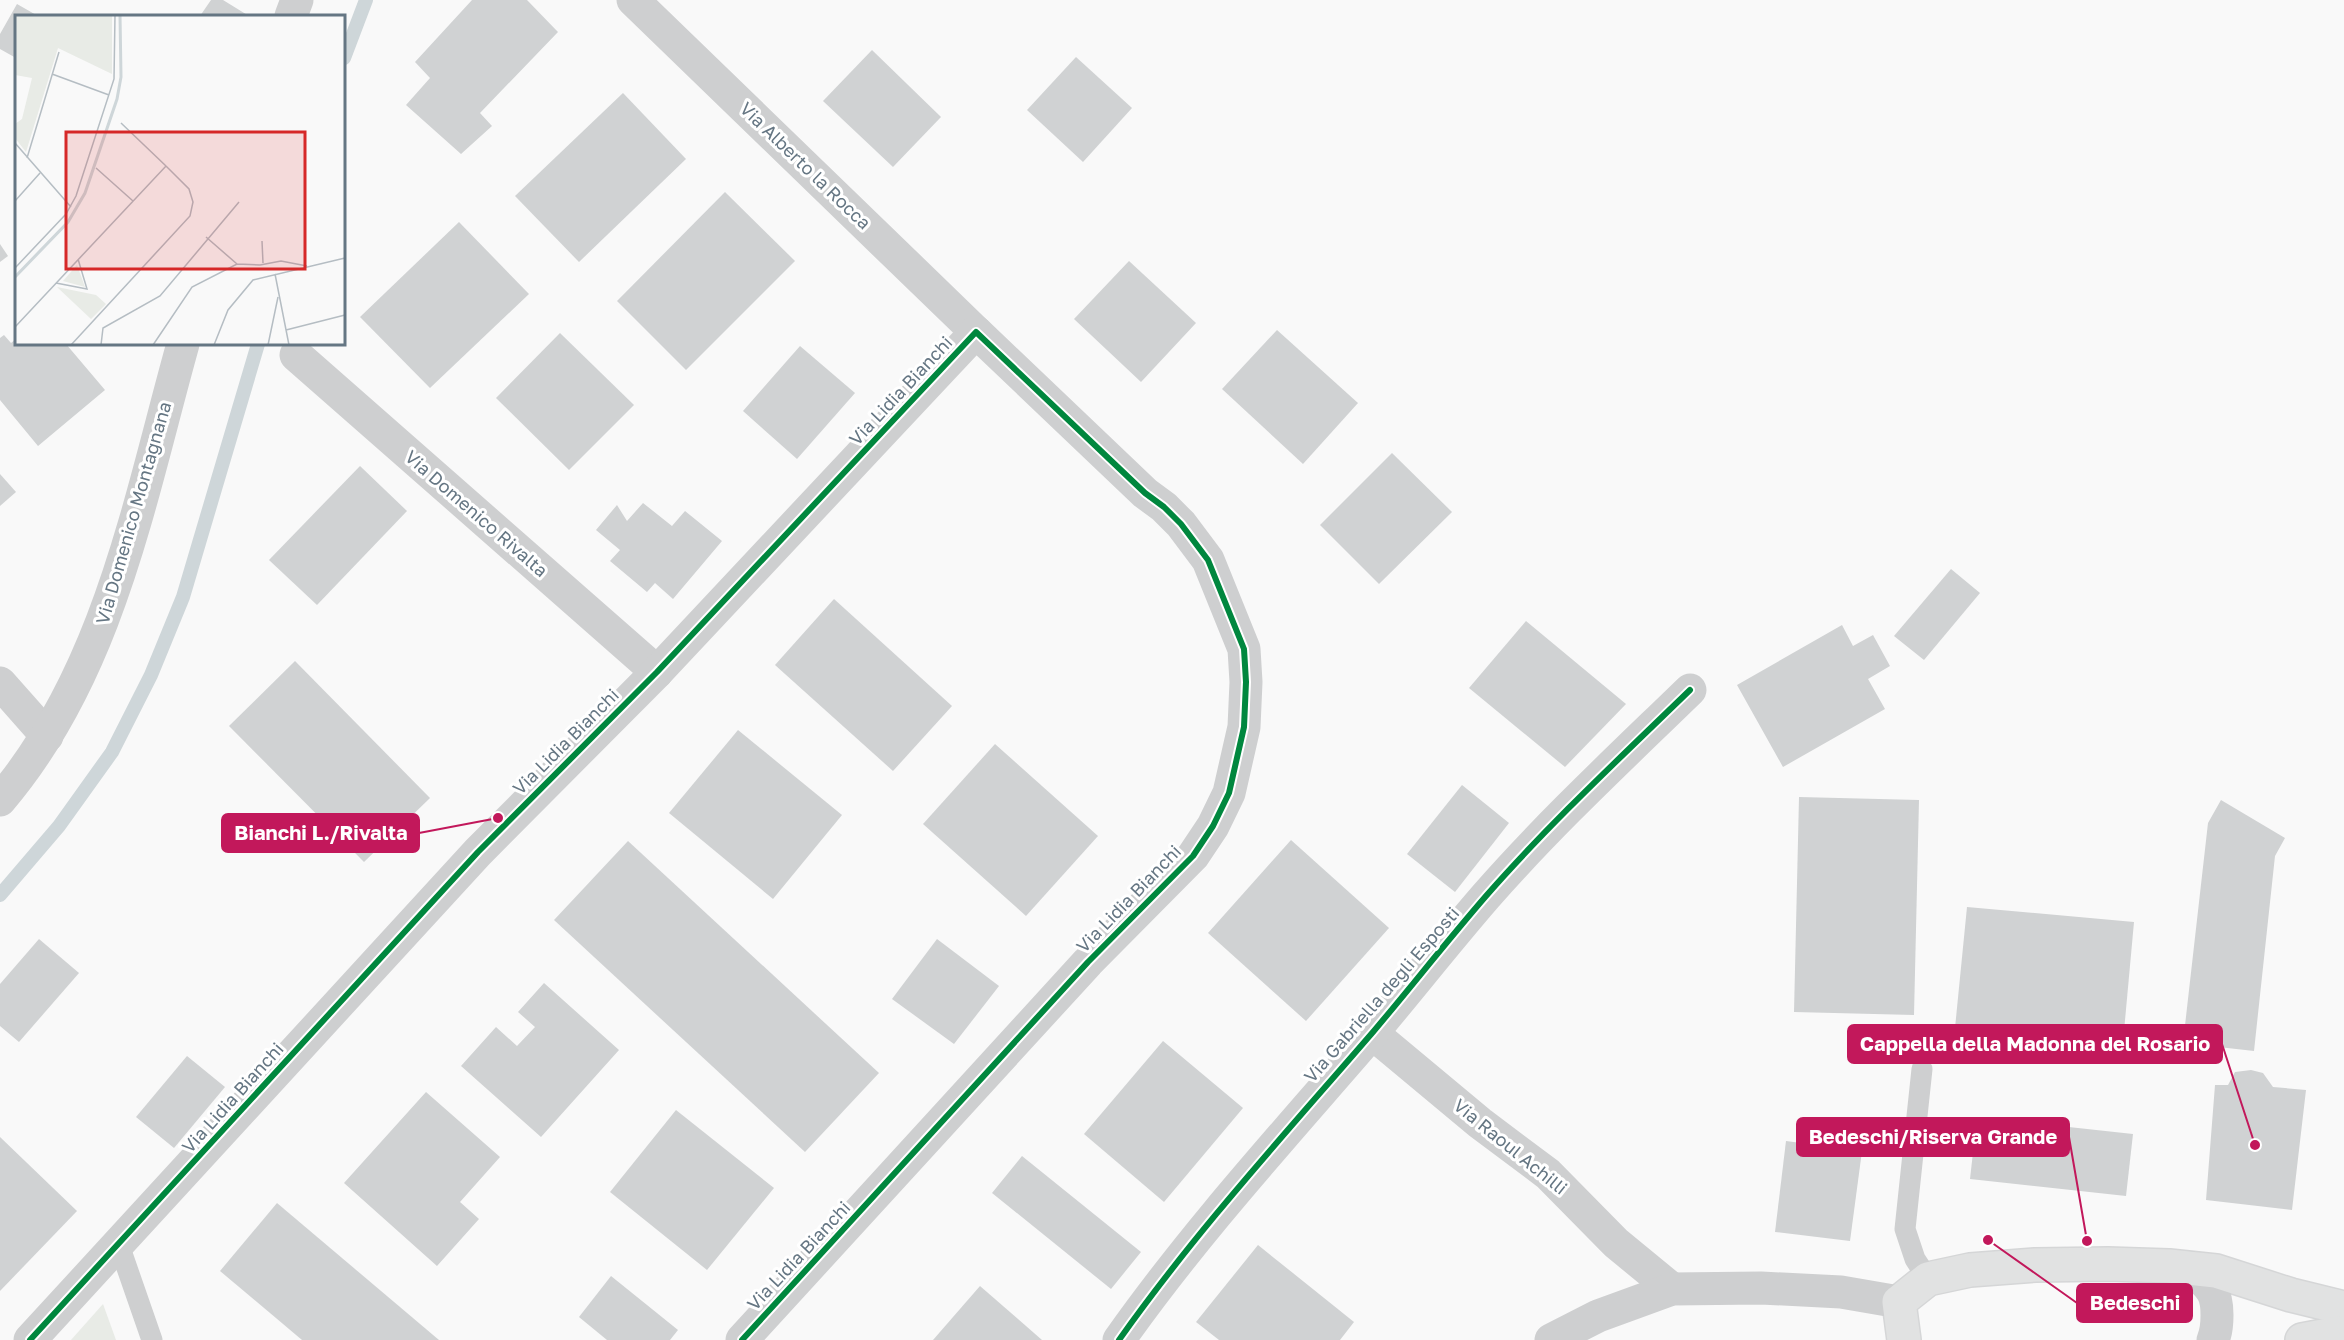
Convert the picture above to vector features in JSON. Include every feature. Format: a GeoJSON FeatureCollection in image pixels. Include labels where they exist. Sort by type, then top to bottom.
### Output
{"type":"FeatureCollection","features":[{"type":"Feature","properties":{"kind":"street"},"geometry":{"type":"LineString","coordinates":[[291,15],[297,0]]}},
{"type":"Feature","properties":{"kind":"street","name":"Via Alberto la Rocca"},"geometry":{"type":"LineString","coordinates":[[633,0],[976,332]]}},
{"type":"Feature","properties":{"kind":"street","name":"Via Lidia Bianchi"},"geometry":{"type":"LineString","coordinates":[[30,1340],[478,852],[657,672],[976,332],[1145,493],[1164,507],[1181,524],[1208,560],[1244,649],[1246,703],[1236,772],[1213,826],[1193,856],[1088,962],[742,1340]]}},
{"type":"Feature","properties":{"kind":"street","name":"Via Domenico Montagnana"},"geometry":{"type":"LineString","coordinates":[[0,800],[28,765],[47,736],[86,662],[116,585],[183,345]]}},
{"type":"Feature","properties":{"kind":"street","name":"Via Domenico Rivalta"},"geometry":{"type":"LineString","coordinates":[[296,355],[657,672]]}},
{"type":"Feature","properties":{"kind":"street"},"geometry":{"type":"LineString","coordinates":[[0,682],[47,736]]}},
{"type":"Feature","properties":{"kind":"street","name":"Via Gabriella degli Esposti"},"geometry":{"type":"LineString","coordinates":[[1119,1340],[1193,1242],[1260,1159],[1372,1033],[1486,896],[1538,840],[1690,690]]}},
{"type":"Feature","properties":{"kind":"street","name":"Via Raoul Achilli"},"geometry":{"type":"LineString","coordinates":[[1372,1033],[1480,1124],[1548,1174],[1616,1243],[1672,1288]]}},
{"type":"Feature","properties":{"kind":"street"},"geometry":{"type":"LineString","coordinates":[[1551,1340],[1598,1316],[1672,1288],[1761,1288],[1841,1292],[1899,1302],[1928,1279],[1970,1270],[2035,1265],[2108,1264],[2216,1271],[2291,1295],[2344,1308]]}},
{"type":"Feature","properties":{"kind":"street"},"geometry":{"type":"LineString","coordinates":[[2192,1268],[2214,1293],[2217,1317],[2216,1334],[2213,1340]]}},
{"type":"Feature","properties":{"kind":"street"},"geometry":{"type":"LineString","coordinates":[[1899,1302],[1904,1340]]}},
{"type":"Feature","properties":{"kind":"street"},"geometry":{"type":"LineString","coordinates":[[2302,1340],[2344,1332]]}},
{"type":"Feature","properties":{"kind":"lane"},"geometry":{"type":"LineString","coordinates":[[1922,1069],[1905,1229],[1915,1259],[1928,1279]]}},
{"type":"Feature","properties":{"kind":"lane"},"geometry":{"type":"LineString","coordinates":[[119,1245],[152,1340]]}},
{"type":"Feature","properties":{"kind":"shaded area"},"geometry":{"type":"Polygon","coordinates":[[[103,1304],[116,1340],[71,1340],[103,1304]]]}},
{"type":"Feature","properties":{"kind":"building"},"geometry":{"type":"Polygon","coordinates":[[[211,0],[223,0],[247,15],[201,15],[211,0]]]}},
{"type":"Feature","properties":{"kind":"building"},"geometry":{"type":"Polygon","coordinates":[[[472,0],[527,0],[558,32],[480,113],[492,126],[461,154],[406,105],[430,78],[415,62],[472,0]]]}},
{"type":"Feature","properties":{"kind":"building"},"geometry":{"type":"Polygon","coordinates":[[[17,4],[36,15],[15,15],[15,57],[0,49],[0,34],[17,4]]]}},
{"type":"Feature","properties":{"kind":"building"},"geometry":{"type":"Polygon","coordinates":[[[872,50],[941,117],[893,167],[823,101],[872,50]]]}},
{"type":"Feature","properties":{"kind":"building"},"geometry":{"type":"Polygon","coordinates":[[[1076,57],[1132,108],[1083,162],[1027,110],[1076,57]]]}},
{"type":"Feature","properties":{"kind":"building"},"geometry":{"type":"Polygon","coordinates":[[[623,93],[686,159],[579,262],[515,196],[623,93]]]}},
{"type":"Feature","properties":{"kind":"building"},"geometry":{"type":"Polygon","coordinates":[[[725,192],[795,261],[686,370],[617,301],[725,192]]]}},
{"type":"Feature","properties":{"kind":"building"},"geometry":{"type":"Polygon","coordinates":[[[459,222],[529,294],[430,388],[360,317],[459,222]]]}},
{"type":"Feature","properties":{"kind":"building"},"geometry":{"type":"Polygon","coordinates":[[[0,244],[8,256],[0,262],[0,244]]]}},
{"type":"Feature","properties":{"kind":"building"},"geometry":{"type":"Polygon","coordinates":[[[1129,261],[1196,323],[1141,382],[1074,319],[1129,261]]]}},
{"type":"Feature","properties":{"kind":"building"},"geometry":{"type":"Polygon","coordinates":[[[1277,330],[1358,403],[1303,464],[1222,389],[1277,330]]]}},
{"type":"Feature","properties":{"kind":"building"},"geometry":{"type":"Polygon","coordinates":[[[560,333],[634,405],[569,470],[496,398],[560,333]]]}},
{"type":"Feature","properties":{"kind":"building"},"geometry":{"type":"Polygon","coordinates":[[[4,335],[11,343],[15,340],[15,345],[67,345],[105,390],[38,446],[0,400],[0,338],[4,335]]]}},
{"type":"Feature","properties":{"kind":"building"},"geometry":{"type":"Polygon","coordinates":[[[800,346],[855,393],[797,459],[743,411],[800,346]]]}},
{"type":"Feature","properties":{"kind":"building"},"geometry":{"type":"Polygon","coordinates":[[[1392,453],[1452,512],[1379,584],[1320,525],[1392,453]]]}},
{"type":"Feature","properties":{"kind":"building"},"geometry":{"type":"Polygon","coordinates":[[[360,466],[407,511],[317,605],[269,560],[360,466]]]}},
{"type":"Feature","properties":{"kind":"building"},"geometry":{"type":"Polygon","coordinates":[[[0,474],[16,492],[0,506],[0,474]]]}},
{"type":"Feature","properties":{"kind":"building"},"geometry":{"type":"Polygon","coordinates":[[[643,503],[672,526],[685,511],[722,541],[673,599],[655,583],[647,592],[610,561],[620,550],[596,530],[617,505],[627,521],[643,503]]]}},
{"type":"Feature","properties":{"kind":"building"},"geometry":{"type":"Polygon","coordinates":[[[1951,569],[1980,593],[1924,660],[1894,636],[1951,569]]]}},
{"type":"Feature","properties":{"kind":"building"},"geometry":{"type":"Polygon","coordinates":[[[834,599],[952,706],[893,771],[775,665],[834,599]]]}},
{"type":"Feature","properties":{"kind":"building"},"geometry":{"type":"Polygon","coordinates":[[[1526,621],[1626,704],[1565,767],[1469,688],[1526,621]]]}},
{"type":"Feature","properties":{"kind":"building"},"geometry":{"type":"Polygon","coordinates":[[[1842,625],[1853,646],[1873,635],[1890,666],[1868,679],[1885,709],[1783,767],[1737,685],[1842,625]]]}},
{"type":"Feature","properties":{"kind":"building"},"geometry":{"type":"Polygon","coordinates":[[[295,661],[430,798],[364,862],[229,726],[295,661]]]}},
{"type":"Feature","properties":{"kind":"building"},"geometry":{"type":"Polygon","coordinates":[[[738,730],[842,815],[773,899],[669,813],[738,730]]]}},
{"type":"Feature","properties":{"kind":"building"},"geometry":{"type":"Polygon","coordinates":[[[995,744],[1098,836],[1026,916],[923,824],[995,744]]]}},
{"type":"Feature","properties":{"kind":"building"},"geometry":{"type":"Polygon","coordinates":[[[1462,785],[1509,823],[1455,892],[1407,854],[1462,785]]]}},
{"type":"Feature","properties":{"kind":"building"},"geometry":{"type":"Polygon","coordinates":[[[1799,797],[1919,800],[1914,1015],[1794,1012],[1799,797]]]}},
{"type":"Feature","properties":{"kind":"building"},"geometry":{"type":"Polygon","coordinates":[[[2221,800],[2285,838],[2275,856],[2254,1051],[2183,1043],[2208,823],[2221,800]]]}},
{"type":"Feature","properties":{"kind":"building"},"geometry":{"type":"Polygon","coordinates":[[[1291,840],[1389,928],[1306,1021],[1208,933],[1291,840]]]}},
{"type":"Feature","properties":{"kind":"building"},"geometry":{"type":"Polygon","coordinates":[[[628,841],[879,1073],[805,1152],[554,920],[628,841]]]}},
{"type":"Feature","properties":{"kind":"building"},"geometry":{"type":"Polygon","coordinates":[[[1967,907],[2134,922],[2122,1053],[1954,1038],[1967,907]]]}},
{"type":"Feature","properties":{"kind":"building"},"geometry":{"type":"Polygon","coordinates":[[[39,939],[79,973],[19,1042],[0,1026],[0,984],[39,939]]]}},
{"type":"Feature","properties":{"kind":"building"},"geometry":{"type":"Polygon","coordinates":[[[937,939],[999,986],[954,1044],[892,999],[937,939]]]}},
{"type":"Feature","properties":{"kind":"building"},"geometry":{"type":"Polygon","coordinates":[[[544,983],[619,1050],[541,1137],[461,1066],[496,1027],[517,1046],[535,1027],[518,1012],[544,983]]]}},
{"type":"Feature","properties":{"kind":"building"},"geometry":{"type":"Polygon","coordinates":[[[1163,1041],[1243,1108],[1164,1202],[1084,1134],[1163,1041]]]}},
{"type":"Feature","properties":{"kind":"building"},"geometry":{"type":"Polygon","coordinates":[[[187,1056],[225,1087],[174,1148],[136,1117],[187,1056]]]}},
{"type":"Feature","properties":{"kind":"building"},"geometry":{"type":"Polygon","coordinates":[[[2251,1070],[2263,1073],[2273,1087],[2306,1090],[2292,1210],[2206,1200],[2215,1085],[2228,1085],[2235,1072],[2251,1070]]]}},
{"type":"Feature","properties":{"kind":"building"},"geometry":{"type":"Polygon","coordinates":[[[426,1092],[500,1157],[460,1202],[479,1219],[437,1266],[344,1183],[426,1092]]]}},
{"type":"Feature","properties":{"kind":"building"},"geometry":{"type":"Polygon","coordinates":[[[676,1110],[774,1188],[707,1270],[610,1192],[676,1110]]]}},
{"type":"Feature","properties":{"kind":"building"},"geometry":{"type":"Polygon","coordinates":[[[1977,1117],[2133,1134],[2126,1196],[1970,1179],[1977,1117]]]}},
{"type":"Feature","properties":{"kind":"building"},"geometry":{"type":"Polygon","coordinates":[[[0,1137],[77,1211],[0,1291],[0,1137]]]}},
{"type":"Feature","properties":{"kind":"building"},"geometry":{"type":"Polygon","coordinates":[[[1786,1141],[1862,1151],[1850,1241],[1775,1232],[1786,1141]]]}},
{"type":"Feature","properties":{"kind":"building"},"geometry":{"type":"Polygon","coordinates":[[[1022,1156],[1141,1252],[1111,1289],[992,1193],[1022,1156]]]}},
{"type":"Feature","properties":{"kind":"building"},"geometry":{"type":"Polygon","coordinates":[[[277,1203],[439,1340],[302,1340],[220,1271],[277,1203]]]}},
{"type":"Feature","properties":{"kind":"building"},"geometry":{"type":"Polygon","coordinates":[[[1258,1245],[1354,1322],[1340,1340],[1219,1340],[1196,1322],[1258,1245]]]}},
{"type":"Feature","properties":{"kind":"building"},"geometry":{"type":"Polygon","coordinates":[[[611,1276],[678,1330],[670,1340],[607,1340],[579,1317],[611,1276]]]}},
{"type":"Feature","properties":{"kind":"building"},"geometry":{"type":"Polygon","coordinates":[[[980,1286],[1042,1340],[933,1340],[980,1286]]]}},
{"type":"Feature","properties":{"kind":"waterway"},"geometry":{"type":"LineString","coordinates":[[345,55],[366,0]]}},
{"type":"Feature","properties":{"kind":"waterway"},"geometry":{"type":"LineString","coordinates":[[0,895],[59,826],[112,752],[151,675],[183,597],[258,345]]}},
{"type":"Feature","properties":{"kind":"cycle path"},"geometry":{"type":"LineString","coordinates":[[30,1340],[478,852],[657,672],[976,332],[1145,493],[1164,507],[1181,524],[1208,560],[1244,649],[1246,682],[1244,727],[1229,793],[1213,826],[1193,856],[1088,962],[742,1340]]}},
{"type":"Feature","properties":{"kind":"cycle path"},"geometry":{"type":"LineString","coordinates":[[1119,1340],[1210,1221],[1373,1032],[1486,896],[1560,816],[1690,690]]}},
{"type":"Feature","properties":{"kind":"place","name":"Bianchi L./Rivalta"},"geometry":{"type":"Point","coordinates":[498,818]}},
{"type":"Feature","properties":{"kind":"place","name":"Cappella della Madonna del Rosario"},"geometry":{"type":"Point","coordinates":[2255,1145]}},
{"type":"Feature","properties":{"kind":"place","name":"Bedeschi"},"geometry":{"type":"Point","coordinates":[1988,1240]}},
{"type":"Feature","properties":{"kind":"place","name":"Bedeschi/Riserva Grande"},"geometry":{"type":"Point","coordinates":[2087,1241]}}]}
